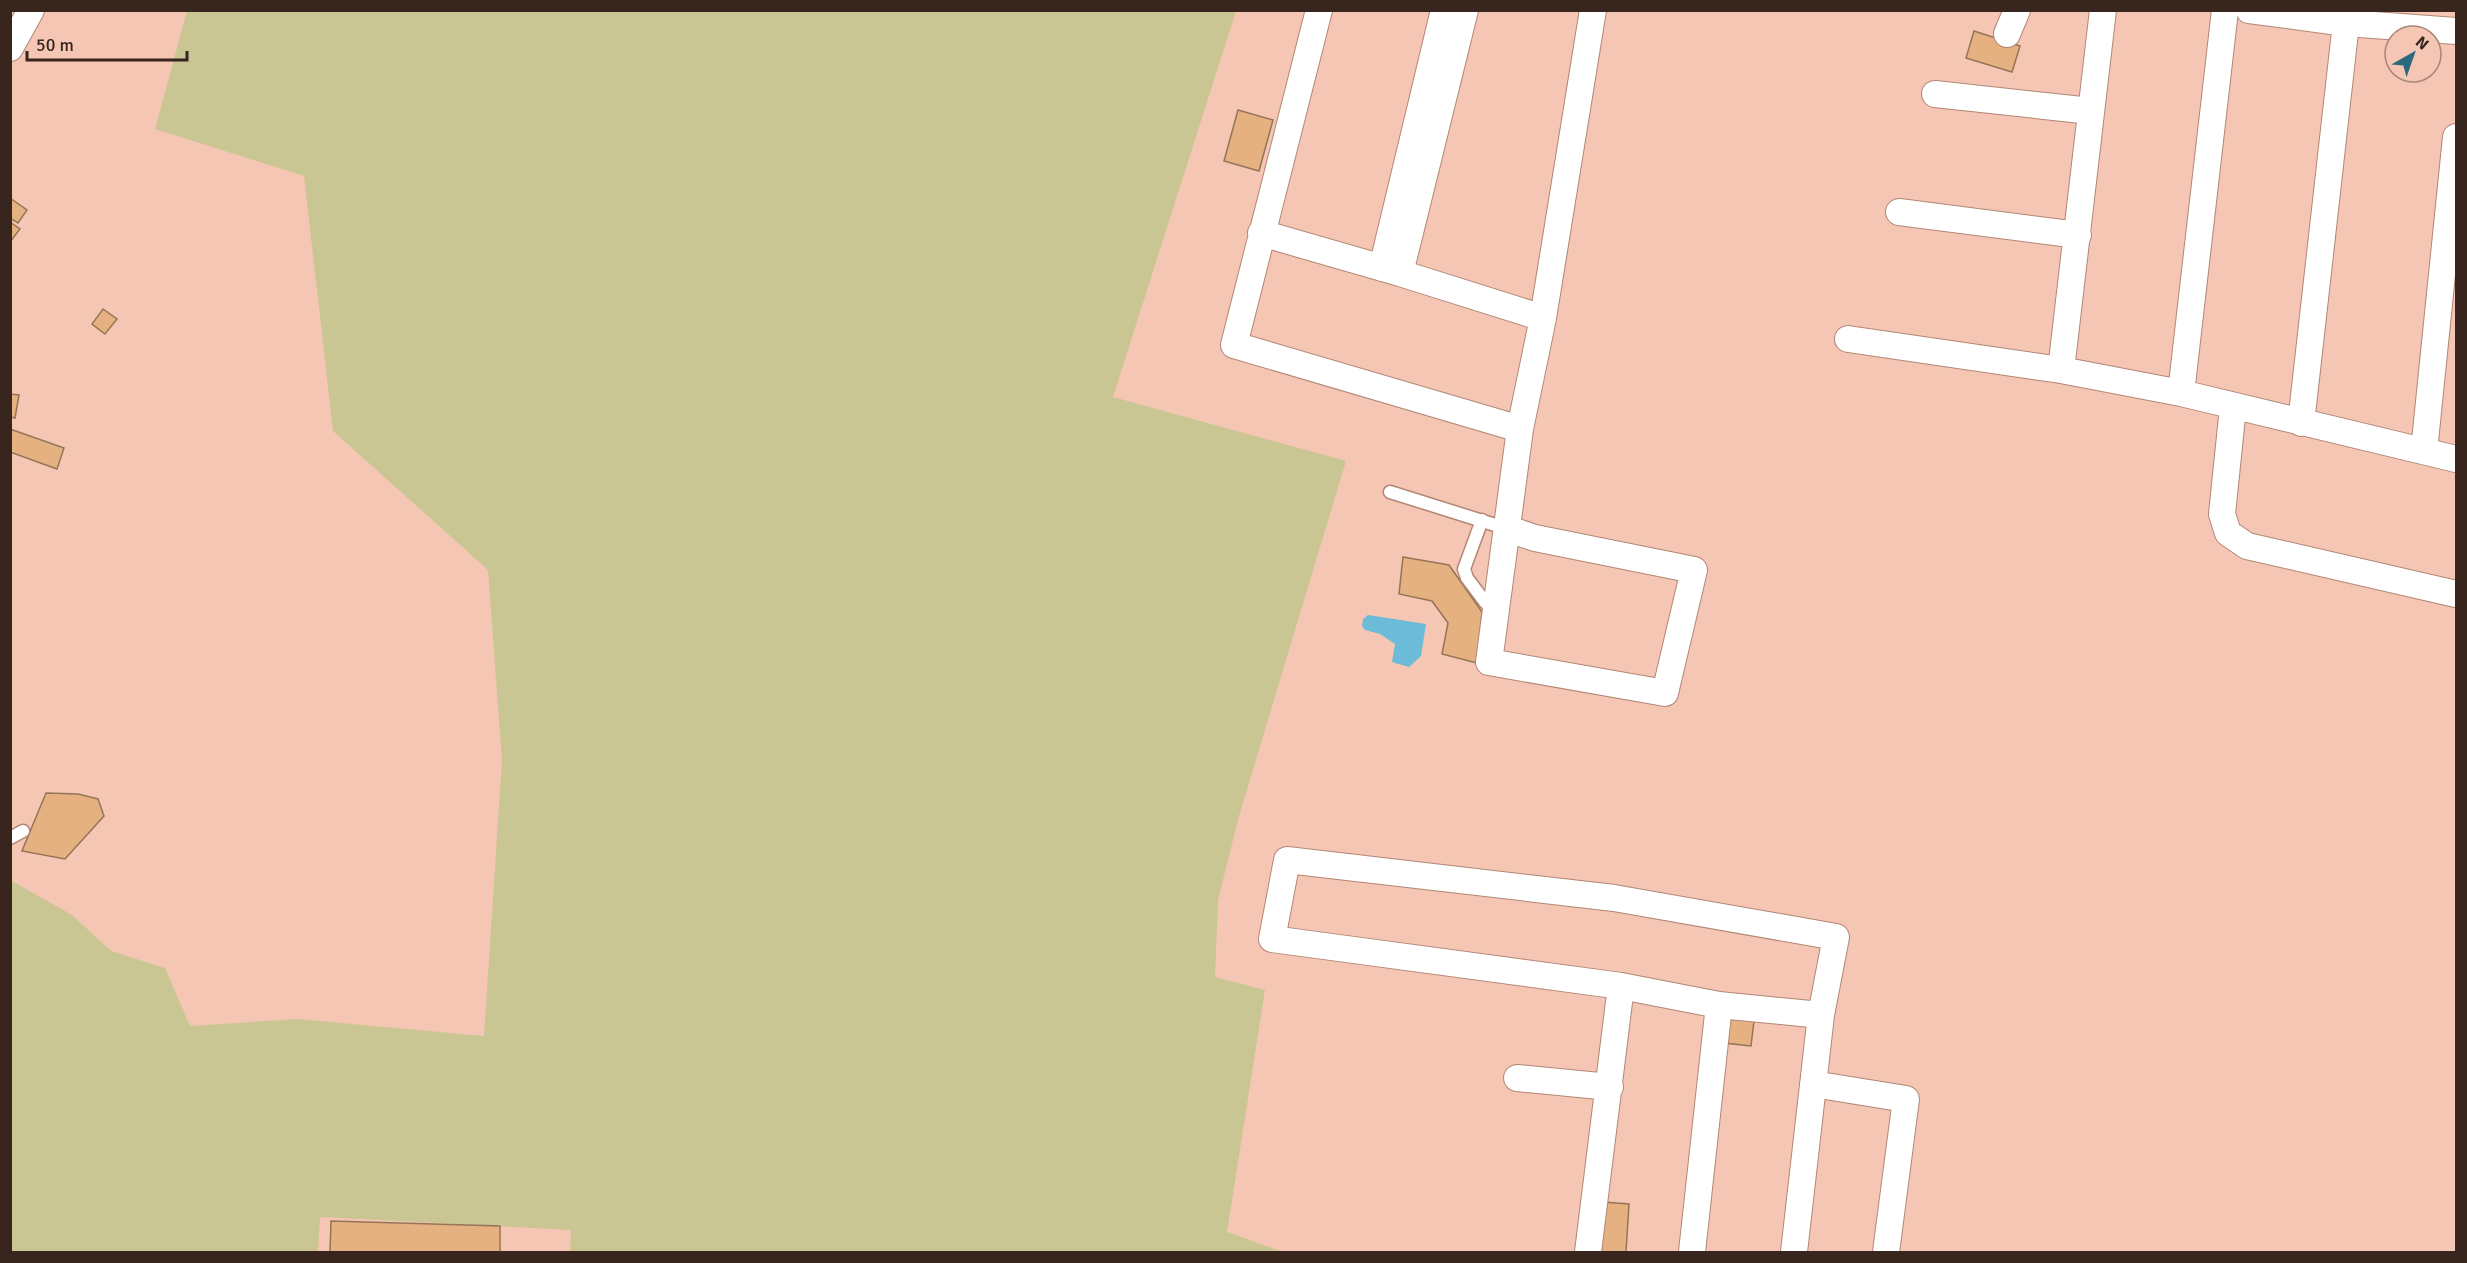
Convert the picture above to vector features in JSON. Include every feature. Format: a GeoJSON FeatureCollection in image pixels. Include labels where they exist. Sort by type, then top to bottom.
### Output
{"type":"FeatureCollection","features":[{"type":"Feature","properties":{"kind":"street"},"geometry":{"type":"LineString","coordinates":[[10,48],[31,10]]}},
{"type":"Feature","properties":{"kind":"street"},"geometry":{"type":"LineString","coordinates":[[1319,10],[1234,345],[1520,429]]}},
{"type":"Feature","properties":{"kind":"street"},"geometry":{"type":"LineString","coordinates":[[1391,270],[1444,10]]}},
{"type":"Feature","properties":{"kind":"street"},"geometry":{"type":"LineString","coordinates":[[1391,270],[1465,10]]}},
{"type":"Feature","properties":{"kind":"street"},"geometry":{"type":"LineString","coordinates":[[1508,529],[1534,538],[1694,570],[1665,693],[1489,662],[1520,429],[1543,318],[1593,10]]}},
{"type":"Feature","properties":{"kind":"street"},"geometry":{"type":"LineString","coordinates":[[2007,34],[2017,10]]}},
{"type":"Feature","properties":{"kind":"street"},"geometry":{"type":"LineString","coordinates":[[2061,370],[2103,10]]}},
{"type":"Feature","properties":{"kind":"street"},"geometry":{"type":"LineString","coordinates":[[2181,393],[2225,10]]}},
{"type":"Feature","properties":{"kind":"street"},"geometry":{"type":"LineString","coordinates":[[2249,10],[2346,23],[2457,31]]}},
{"type":"Feature","properties":{"kind":"street"},"geometry":{"type":"LineString","coordinates":[[2301,423],[2346,23]]}},
{"type":"Feature","properties":{"kind":"street"},"geometry":{"type":"LineString","coordinates":[[1935,94],[2091,111]]}},
{"type":"Feature","properties":{"kind":"street"},"geometry":{"type":"LineString","coordinates":[[2424,451],[2457,136]]}},
{"type":"Feature","properties":{"kind":"street"},"geometry":{"type":"LineString","coordinates":[[1899,212],[2078,235]]}},
{"type":"Feature","properties":{"kind":"street"},"geometry":{"type":"LineString","coordinates":[[1261,233],[1391,270],[1543,318]]}},
{"type":"Feature","properties":{"kind":"street"},"geometry":{"type":"LineString","coordinates":[[1848,339],[2061,370],[2181,393],[2457,459]]}},
{"type":"Feature","properties":{"kind":"street"},"geometry":{"type":"LineString","coordinates":[[2233,407],[2222,514],[2228,533],[2247,546],[2457,594]]}},
{"type":"Feature","properties":{"kind":"street"},"geometry":{"type":"LineString","coordinates":[[1794,1252],[1821,1015],[1836,937],[1614,898],[1287,860],[1272,939],[1621,986],[1719,1005],[1821,1015]]}},
{"type":"Feature","properties":{"kind":"street"},"geometry":{"type":"LineString","coordinates":[[1588,1252],[1621,986]]}},
{"type":"Feature","properties":{"kind":"street"},"geometry":{"type":"LineString","coordinates":[[1692,1252],[1719,1005]]}},
{"type":"Feature","properties":{"kind":"street"},"geometry":{"type":"LineString","coordinates":[[1517,1078],[1610,1087]]}},
{"type":"Feature","properties":{"kind":"street"},"geometry":{"type":"LineString","coordinates":[[1813,1084],[1906,1099],[1886,1252]]}},
{"type":"Feature","properties":{"kind":"lane"},"geometry":{"type":"LineString","coordinates":[[1390,492],[1508,529]]}},
{"type":"Feature","properties":{"kind":"lane"},"geometry":{"type":"LineString","coordinates":[[1482,520],[1464,569],[1467,578],[1485,602],[1492,607],[1498,606]]}},
{"type":"Feature","properties":{"kind":"lane"},"geometry":{"type":"LineString","coordinates":[[10,838],[22,831]]}},
{"type":"Feature","properties":{"kind":"shaded area"},"geometry":{"type":"Polygon","coordinates":[[[187,11],[1236,11],[1113,397],[1346,461],[1239,816],[1218,900],[1215,977],[1265,990],[1227,1232],[1283,1252],[570,1252],[571,1230],[320,1217],[318,1252],[11,1252],[10,880],[72,915],[111,951],[165,968],[190,1026],[297,1019],[484,1036],[502,760],[488,570],[333,431],[304,176],[155,129],[187,11]]]}},
{"type":"Feature","properties":{"kind":"water"},"geometry":{"type":"Polygon","coordinates":[[[1368,615],[1426,624],[1421,656],[1409,667],[1392,662],[1395,644],[1380,634],[1365,630],[1362,626],[1363,619],[1368,615]]]}},
{"type":"Feature","properties":{"kind":"building"},"geometry":{"type":"Polygon","coordinates":[[[1974,31],[2020,46],[2012,72],[1966,58],[1974,31]]]}},
{"type":"Feature","properties":{"kind":"building"},"geometry":{"type":"Polygon","coordinates":[[[1238,110],[1273,120],[1259,171],[1224,161],[1238,110]]]}},
{"type":"Feature","properties":{"kind":"building"},"geometry":{"type":"Polygon","coordinates":[[[10,198],[27,210],[18,223],[10,218],[10,198]]]}},
{"type":"Feature","properties":{"kind":"building"},"geometry":{"type":"Polygon","coordinates":[[[10,222],[20,229],[10,242],[10,222]]]}},
{"type":"Feature","properties":{"kind":"building"},"geometry":{"type":"Polygon","coordinates":[[[103,309],[117,319],[105,334],[92,324],[103,309]]]}},
{"type":"Feature","properties":{"kind":"building"},"geometry":{"type":"Polygon","coordinates":[[[10,394],[19,395],[15,418],[10,417],[10,394]]]}},
{"type":"Feature","properties":{"kind":"building"},"geometry":{"type":"Polygon","coordinates":[[[10,429],[64,448],[57,469],[10,452],[10,429]]]}},
{"type":"Feature","properties":{"kind":"building"},"geometry":{"type":"Polygon","coordinates":[[[1403,557],[1449,565],[1482,612],[1477,663],[1442,654],[1448,623],[1432,601],[1399,594],[1403,557]]]}},
{"type":"Feature","properties":{"kind":"building"},"geometry":{"type":"Polygon","coordinates":[[[46,793],[78,794],[98,799],[104,816],[65,859],[22,851],[46,793]]]}},
{"type":"Feature","properties":{"kind":"building"},"geometry":{"type":"Polygon","coordinates":[[[1728,1017],[1754,1021],[1751,1046],[1724,1043],[1728,1017]]]}},
{"type":"Feature","properties":{"kind":"building"},"geometry":{"type":"Polygon","coordinates":[[[1603,1202],[1629,1204],[1626,1252],[1600,1252],[1603,1202]]]}},
{"type":"Feature","properties":{"kind":"building"},"geometry":{"type":"Polygon","coordinates":[[[331,1221],[500,1226],[500,1252],[330,1252],[331,1221]]]}}]}
